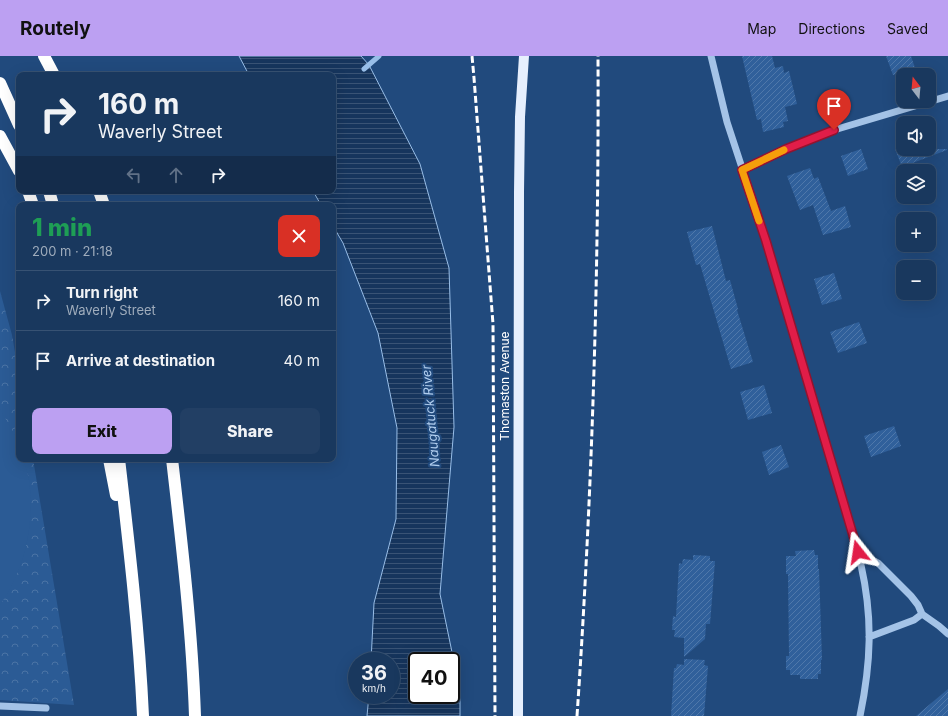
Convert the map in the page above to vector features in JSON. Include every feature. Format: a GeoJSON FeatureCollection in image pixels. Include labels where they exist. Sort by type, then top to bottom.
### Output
{"type":"FeatureCollection","features":[{"type":"Feature","properties":{"kind":"highway"},"geometry":{"type":"LineString","coordinates":[[44,56],[52,72]]}},
{"type":"Feature","properties":{"kind":"highway"},"geometry":{"type":"LineString","coordinates":[[0,83],[16,118]]}},
{"type":"Feature","properties":{"kind":"highway"},"geometry":{"type":"LineString","coordinates":[[0,136],[16,165]]}},
{"type":"Feature","properties":{"kind":"highway"},"geometry":{"type":"LineString","coordinates":[[109,462],[134,585]]}},
{"type":"Feature","properties":{"kind":"highway"},"geometry":{"type":"LineString","coordinates":[[119,462],[134,585],[141,666],[143,716]]}},
{"type":"Feature","properties":{"kind":"highway"},"geometry":{"type":"LineString","coordinates":[[172,462],[193,666],[195,716]]}},
{"type":"Feature","properties":{"kind":"main road","name":"Thomaston Avenue"},"geometry":{"type":"LineString","coordinates":[[518,716],[519,199],[520,116],[524,56]]}},
{"type":"Feature","properties":{"kind":"street"},"geometry":{"type":"LineString","coordinates":[[711,56],[721,103],[766,241],[858,552],[868,600],[870,637],[868,668],[860,716]]}},
{"type":"Feature","properties":{"kind":"street"},"geometry":{"type":"LineString","coordinates":[[742,170],[786,149],[834,130],[948,96]]}},
{"type":"Feature","properties":{"kind":"street"},"geometry":{"type":"LineString","coordinates":[[858,552],[878,563],[911,596],[918,605],[922,614],[948,634]]}},
{"type":"Feature","properties":{"kind":"street"},"geometry":{"type":"LineString","coordinates":[[870,637],[914,620],[922,614]]}},
{"type":"Feature","properties":{"kind":"street"},"geometry":{"type":"LineString","coordinates":[[0,706],[46,708]]}},
{"type":"Feature","properties":{"kind":"green space"},"geometry":{"type":"Polygon","coordinates":[[[0,291],[12,335],[16,358],[16,462],[34,462],[74,705],[0,700],[0,291]]]}},
{"type":"Feature","properties":{"kind":"green space"},"geometry":{"type":"Polygon","coordinates":[[[0,409],[16,437],[16,462],[24,462],[27,472],[31,496],[31,513],[22,561],[9,591],[0,605],[0,409]]]}},
{"type":"Feature","properties":{"kind":"water","name":"Naugatuck River"},"geometry":{"type":"Polygon","coordinates":[[[239,56],[361,56],[369,65],[420,164],[449,268],[454,427],[440,594],[452,652],[408,652],[408,704],[460,704],[460,716],[367,716],[368,704],[400,704],[400,652],[371,652],[374,603],[396,519],[397,428],[378,333],[343,243],[336,231],[336,202],[319,202],[315,194],[336,194],[336,72],[247,72],[239,56]]]}},
{"type":"Feature","properties":{"kind":"building"},"geometry":{"type":"Polygon","coordinates":[[[742,56],[772,56],[775,68],[783,66],[784,73],[789,71],[797,104],[785,107],[788,121],[783,122],[784,127],[763,132],[761,119],[757,120],[742,56]]]}},
{"type":"Feature","properties":{"kind":"building"},"geometry":{"type":"Polygon","coordinates":[[[886,56],[911,56],[915,68],[896,68],[896,74],[893,75],[886,56]]]}},
{"type":"Feature","properties":{"kind":"building"},"geometry":{"type":"Polygon","coordinates":[[[861,149],[868,169],[848,176],[841,156],[861,149]]]}},
{"type":"Feature","properties":{"kind":"building"},"geometry":{"type":"Polygon","coordinates":[[[936,149],[947,150],[936,154],[936,149]]]}},
{"type":"Feature","properties":{"kind":"building"},"geometry":{"type":"Polygon","coordinates":[[[898,156],[931,156],[910,164],[901,164],[898,156]]]}},
{"type":"Feature","properties":{"kind":"building"},"geometry":{"type":"Polygon","coordinates":[[[810,168],[814,179],[818,177],[831,211],[845,206],[851,227],[823,235],[813,205],[800,210],[787,176],[810,168]]]}},
{"type":"Feature","properties":{"kind":"building"},"geometry":{"type":"Polygon","coordinates":[[[712,226],[726,281],[730,280],[738,309],[737,310],[753,362],[731,369],[700,264],[696,265],[687,232],[712,226]]]}},
{"type":"Feature","properties":{"kind":"building"},"geometry":{"type":"Polygon","coordinates":[[[834,273],[842,299],[822,305],[814,279],[834,273]]]}},
{"type":"Feature","properties":{"kind":"building"},"geometry":{"type":"Polygon","coordinates":[[[859,322],[867,343],[838,353],[830,332],[859,322]]]}},
{"type":"Feature","properties":{"kind":"building"},"geometry":{"type":"Polygon","coordinates":[[[764,385],[772,413],[748,420],[740,392],[764,385]]]}},
{"type":"Feature","properties":{"kind":"building"},"geometry":{"type":"Polygon","coordinates":[[[894,426],[901,446],[871,457],[864,436],[894,426]]]}},
{"type":"Feature","properties":{"kind":"building"},"geometry":{"type":"Polygon","coordinates":[[[781,445],[789,467],[769,475],[762,452],[781,445]]]}},
{"type":"Feature","properties":{"kind":"building"},"geometry":{"type":"Polygon","coordinates":[[[814,550],[815,555],[818,555],[819,569],[822,660],[821,674],[818,674],[818,679],[800,679],[800,675],[790,675],[790,670],[786,670],[786,656],[789,656],[788,574],[786,574],[786,556],[796,556],[795,551],[814,550]]]}},
{"type":"Feature","properties":{"kind":"building"},"geometry":{"type":"Polygon","coordinates":[[[693,555],[710,556],[710,561],[715,561],[710,624],[706,624],[705,639],[684,657],[684,638],[674,637],[675,630],[672,630],[673,616],[676,617],[679,563],[682,564],[683,559],[693,560],[693,555]]]}},
{"type":"Feature","properties":{"kind":"building"},"geometry":{"type":"Polygon","coordinates":[[[684,659],[705,660],[704,665],[708,666],[704,716],[671,716],[674,668],[676,668],[677,664],[684,665],[684,659]]]}},
{"type":"Feature","properties":{"kind":"building"},"geometry":{"type":"Polygon","coordinates":[[[948,689],[948,716],[916,716],[948,689]]]}},
{"type":"Feature","properties":{"kind":"waterway"},"geometry":{"type":"LineString","coordinates":[[364,69],[379,56]]}},
{"type":"Feature","properties":{"kind":"railway"},"geometry":{"type":"LineString","coordinates":[[472,56],[493,324],[495,716]]}},
{"type":"Feature","properties":{"kind":"railway"},"geometry":{"type":"LineString","coordinates":[[577,716],[587,551],[594,386],[598,56]]}},
{"type":"Feature","properties":{"kind":"slow traffic"},"geometry":{"type":"LineString","coordinates":[[759,221],[742,170],[784,150]]}},
{"type":"Feature","properties":{"kind":"route"},"geometry":{"type":"LineString","coordinates":[[834,130],[772,155],[742,170],[766,241],[812,401],[858,552]]}}]}
